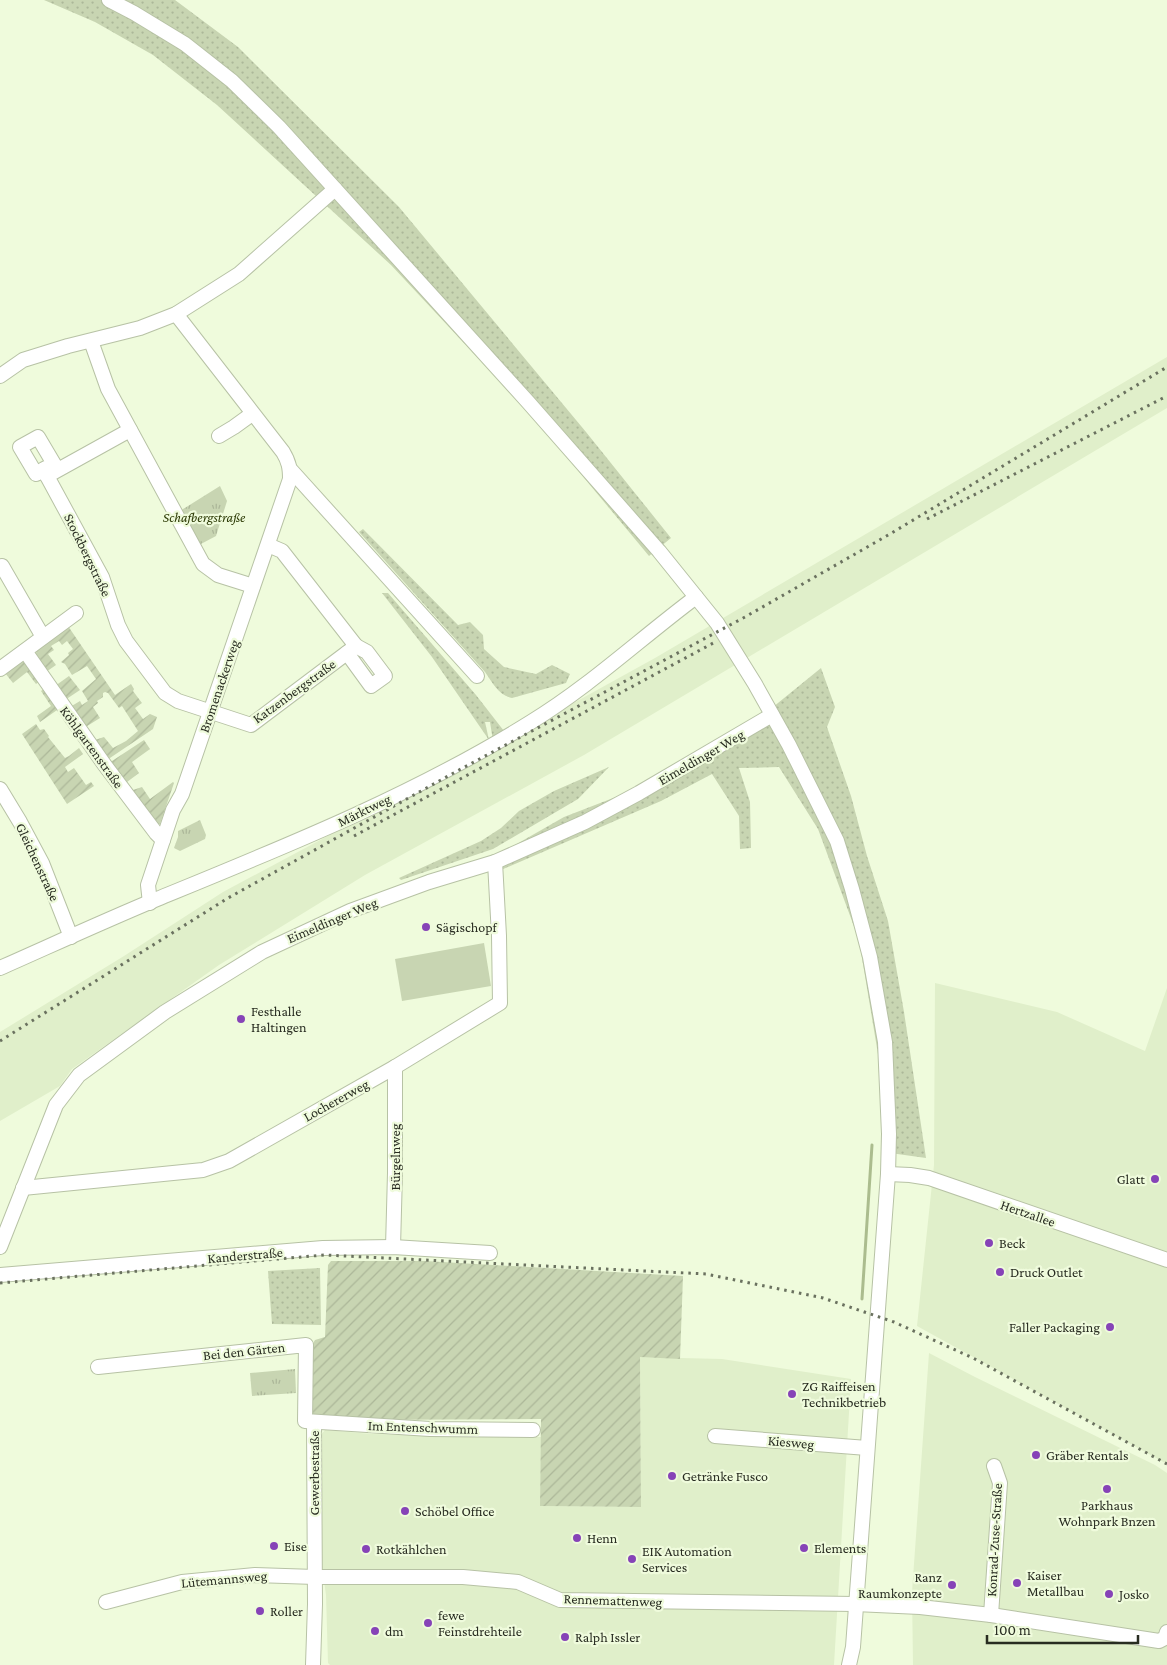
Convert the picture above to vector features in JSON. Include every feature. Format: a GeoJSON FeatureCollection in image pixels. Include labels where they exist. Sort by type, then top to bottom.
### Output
{"type":"FeatureCollection","features":[{"type":"Feature","properties":{"kind":"street"},"geometry":{"type":"LineString","coordinates":[[109,0],[185,44],[232,81],[279,127],[528,402],[659,551],[717,623],[772,715],[837,840],[868,949],[885,1042],[888,1125],[888,1174],[853,1646],[849,1665]]}},
{"type":"Feature","properties":{"kind":"street"},"geometry":{"type":"LineString","coordinates":[[0,376],[23,360],[68,346],[140,328],[176,314],[239,274],[335,189]]}},
{"type":"Feature","properties":{"kind":"street"},"geometry":{"type":"LineString","coordinates":[[176,314],[283,452],[290,469],[477,676]]}},
{"type":"Feature","properties":{"kind":"street"},"geometry":{"type":"LineString","coordinates":[[91,341],[108,389],[203,564],[218,575],[253,586]]}},
{"type":"Feature","properties":{"kind":"street"},"geometry":{"type":"LineString","coordinates":[[219,436],[252,414]]}},
{"type":"Feature","properties":{"kind":"street","name":"Stockbergstraße"},"geometry":{"type":"LineString","coordinates":[[130,430],[45,472],[102,577],[118,624],[126,641],[167,695],[210,712]]}},
{"type":"Feature","properties":{"kind":"street","name":"Bromenackerweg"},"geometry":{"type":"LineString","coordinates":[[150,902],[148,885],[173,810],[182,794],[268,545],[290,479],[290,469]]}},
{"type":"Feature","properties":{"kind":"street","name":"Katzenbergstraße"},"geometry":{"type":"LineString","coordinates":[[210,712],[251,725],[351,649],[282,551],[268,545]]}},
{"type":"Feature","properties":{"kind":"street"},"geometry":{"type":"LineString","coordinates":[[2,566],[43,637]]}},
{"type":"Feature","properties":{"kind":"street","name":"Märktweg"},"geometry":{"type":"LineString","coordinates":[[0,968],[150,902],[301,840],[441,773],[494,744],[553,708],[696,596]]}},
{"type":"Feature","properties":{"kind":"street"},"geometry":{"type":"LineString","coordinates":[[0,669],[76,614]]}},
{"type":"Feature","properties":{"kind":"street","name":"Köhlgartenstraße"},"geometry":{"type":"LineString","coordinates":[[25,651],[104,764],[156,834],[163,840]]}},
{"type":"Feature","properties":{"kind":"street","name":"Eimeldinger Weg"},"geometry":{"type":"LineString","coordinates":[[0,1247],[56,1105],[79,1074],[165,1012],[262,952],[350,911],[429,882],[495,862],[585,822],[639,793],[772,715]]}},
{"type":"Feature","properties":{"kind":"street","name":"Gleichenstraße"},"geometry":{"type":"LineString","coordinates":[[0,789],[42,863],[71,937]]}},
{"type":"Feature","properties":{"kind":"street","name":"Lochererweg"},"geometry":{"type":"LineString","coordinates":[[23,1188],[203,1170],[229,1161],[395,1067],[500,1003],[495,862]]}},
{"type":"Feature","properties":{"kind":"street","name":"Bürgelnweg"},"geometry":{"type":"LineString","coordinates":[[393,1247],[395,1067]]}},
{"type":"Feature","properties":{"kind":"street","name":"Hertzallee"},"geometry":{"type":"LineString","coordinates":[[888,1174],[929,1178],[1167,1260]]}},
{"type":"Feature","properties":{"kind":"street","name":"Kanderstraße"},"geometry":{"type":"LineString","coordinates":[[0,1275],[323,1248],[393,1247],[490,1253]]}},
{"type":"Feature","properties":{"kind":"street","name":"Bei den Gärten"},"geometry":{"type":"LineString","coordinates":[[98,1367],[306,1345],[305,1420],[314,1422]]}},
{"type":"Feature","properties":{"kind":"street","name":"Im Entenschwumm"},"geometry":{"type":"LineString","coordinates":[[314,1422],[430,1429],[533,1430]]}},
{"type":"Feature","properties":{"kind":"street","name":"Gewerbestraße"},"geometry":{"type":"LineString","coordinates":[[313,1665],[315,1644],[314,1422]]}},
{"type":"Feature","properties":{"kind":"street","name":"Kiesweg"},"geometry":{"type":"LineString","coordinates":[[716,1436],[867,1448]]}},
{"type":"Feature","properties":{"kind":"street","name":"Konrad-Zuse-Straße"},"geometry":{"type":"LineString","coordinates":[[991,1615],[1000,1483],[994,1466]]}},
{"type":"Feature","properties":{"kind":"street","name":"Lütemannsweg"},"geometry":{"type":"LineString","coordinates":[[106,1602],[182,1582],[255,1574],[315,1576]]}},
{"type":"Feature","properties":{"kind":"street","name":"Rennemattenweg"},"geometry":{"type":"LineString","coordinates":[[315,1576],[463,1577],[518,1582],[560,1600],[855,1604]]}},
{"type":"Feature","properties":{"kind":"street","name":"Konrad-Zuse-Straße"},"geometry":{"type":"LineString","coordinates":[[855,1604],[920,1607],[991,1615],[1159,1641],[1165,1638],[1167,1632]]}},
{"type":"Feature","properties":{"kind":"street","name":"Gewerbestraße"},"geometry":{"type":"LineString","coordinates":[[315,1644],[322,1665]]}},
{"type":"Feature","properties":{"kind":"street"},"geometry":{"type":"LineString","coordinates":[[853,1646],[856,1665]]}},
{"type":"Feature","properties":{"kind":"shaded area"},"geometry":{"type":"Polygon","coordinates":[[[1167,357],[1167,408],[584,755],[365,875],[219,965],[72,1069],[60,1086],[0,1121],[0,1032],[124,956],[223,892],[655,658],[1167,357]]]}},
{"type":"Feature","properties":{"kind":"shaded area"},"geometry":{"type":"Polygon","coordinates":[[[935,983],[1057,1012],[1145,1051],[1167,988],[1167,1464],[917,1326],[934,1165],[935,983]]]}},
{"type":"Feature","properties":{"kind":"shaded area"},"geometry":{"type":"Polygon","coordinates":[[[929,1353],[1155,1465],[1167,1473],[1167,1665],[913,1665],[912,1592],[929,1353]]]}},
{"type":"Feature","properties":{"kind":"shaded area"},"geometry":{"type":"Polygon","coordinates":[[[640,1357],[722,1359],[851,1379],[834,1665],[330,1665],[328,1663],[326,1595],[321,1559],[319,1437],[325,1430],[372,1434],[541,1437],[540,1506],[641,1507],[640,1357]]]}},
{"type":"Feature","properties":{"kind":"green space"},"geometry":{"type":"Polygon","coordinates":[[[44,0],[175,0],[238,47],[399,207],[586,432],[671,538],[649,556],[536,420],[391,265],[217,105],[153,55],[95,22],[44,0]]]}},
{"type":"Feature","properties":{"kind":"green space","name":"Schafbergstraße"},"geometry":{"type":"Polygon","coordinates":[[[220,486],[227,501],[216,536],[199,545],[180,511],[220,486]]]}},
{"type":"Feature","properties":{"kind":"green space"},"geometry":{"type":"Polygon","coordinates":[[[363,529],[458,625],[470,622],[483,635],[484,649],[504,667],[536,674],[552,665],[570,674],[566,683],[512,698],[503,694],[359,532],[363,529]]]}},
{"type":"Feature","properties":{"kind":"green space"},"geometry":{"type":"Polygon","coordinates":[[[382,593],[388,593],[476,695],[504,731],[493,741],[490,722],[485,722],[489,740],[432,657],[382,593]]]}},
{"type":"Feature","properties":{"kind":"green space"},"geometry":{"type":"Polygon","coordinates":[[[68,626],[115,695],[131,684],[134,689],[133,691],[142,703],[135,708],[143,719],[150,714],[157,717],[153,729],[107,760],[95,740],[104,737],[113,748],[126,741],[138,731],[122,706],[119,708],[108,693],[103,693],[103,697],[93,707],[100,718],[84,728],[70,707],[80,701],[82,705],[88,701],[82,691],[96,679],[87,666],[72,675],[65,664],[61,662],[73,649],[67,641],[62,645],[59,641],[51,646],[54,650],[48,654],[56,665],[46,672],[35,657],[37,650],[68,626]]]}},
{"type":"Feature","properties":{"kind":"green space"},"geometry":{"type":"Polygon","coordinates":[[[21,661],[26,662],[40,681],[36,684],[27,672],[13,683],[5,673],[21,661]]]}},
{"type":"Feature","properties":{"kind":"green space"},"geometry":{"type":"Polygon","coordinates":[[[821,668],[835,707],[827,727],[851,796],[867,856],[888,921],[926,1158],[883,1152],[878,1054],[859,940],[818,829],[779,767],[739,768],[750,802],[751,848],[740,849],[739,816],[712,774],[661,801],[501,870],[501,853],[564,817],[652,783],[719,751],[821,668]]]}},
{"type":"Feature","properties":{"kind":"green space"},"geometry":{"type":"Polygon","coordinates":[[[69,676],[80,690],[65,700],[55,686],[69,676]]]}},
{"type":"Feature","properties":{"kind":"green space"},"geometry":{"type":"Polygon","coordinates":[[[45,688],[60,708],[40,722],[37,716],[51,706],[41,691],[45,688]]]}},
{"type":"Feature","properties":{"kind":"green space"},"geometry":{"type":"Polygon","coordinates":[[[36,724],[40,730],[44,729],[65,758],[79,748],[83,754],[65,767],[68,772],[74,768],[86,785],[91,782],[94,786],[67,804],[22,734],[36,724]]]}},
{"type":"Feature","properties":{"kind":"green space"},"geometry":{"type":"Polygon","coordinates":[[[144,740],[150,749],[132,762],[139,773],[127,782],[123,781],[109,763],[144,740]]]}},
{"type":"Feature","properties":{"kind":"green space"},"geometry":{"type":"Polygon","coordinates":[[[609,767],[578,799],[493,849],[401,880],[399,878],[481,841],[501,828],[519,811],[554,791],[609,767]]]}},
{"type":"Feature","properties":{"kind":"green space"},"geometry":{"type":"Polygon","coordinates":[[[173,782],[160,824],[154,825],[132,793],[133,790],[142,787],[150,799],[173,782]]]}},
{"type":"Feature","properties":{"kind":"green space"},"geometry":{"type":"Polygon","coordinates":[[[200,820],[206,835],[205,839],[180,851],[174,848],[178,831],[200,820]]]}},
{"type":"Feature","properties":{"kind":"green space"},"geometry":{"type":"Polygon","coordinates":[[[484,943],[491,986],[402,1001],[395,959],[484,943]]]}},
{"type":"Feature","properties":{"kind":"green space"},"geometry":{"type":"Polygon","coordinates":[[[331,1261],[425,1261],[683,1276],[680,1359],[640,1357],[641,1507],[540,1506],[541,1419],[344,1420],[311,1415],[312,1345],[315,1340],[325,1337],[328,1265],[331,1261]]]}},
{"type":"Feature","properties":{"kind":"green space"},"geometry":{"type":"Polygon","coordinates":[[[320,1268],[321,1325],[272,1324],[268,1271],[320,1268]]]}},
{"type":"Feature","properties":{"kind":"green space"},"geometry":{"type":"Polygon","coordinates":[[[295,1369],[296,1393],[252,1396],[250,1373],[295,1369]]]}},
{"type":"Feature","properties":{"kind":"waterway"},"geometry":{"type":"LineString","coordinates":[[862,1299],[872,1145]]}},
{"type":"Feature","properties":{"kind":"railway"},"geometry":{"type":"LineString","coordinates":[[0,1041],[228,898],[459,770],[745,617],[890,534],[1167,367]]}},
{"type":"Feature","properties":{"kind":"railway"},"geometry":{"type":"LineString","coordinates":[[927,519],[1167,396]]}},
{"type":"Feature","properties":{"kind":"railway"},"geometry":{"type":"LineString","coordinates":[[354,836],[717,641]]}},
{"type":"Feature","properties":{"kind":"railway"},"geometry":{"type":"LineString","coordinates":[[0,1283],[324,1255],[706,1274],[823,1298],[894,1322],[973,1358],[1167,1464]]}},
{"type":"Feature","properties":{"kind":"place","name":"Sägischopf"},"geometry":{"type":"Point","coordinates":[426,927]}},
{"type":"Feature","properties":{"kind":"place","name":"Festhalle Haltingen"},"geometry":{"type":"Point","coordinates":[241,1019]}},
{"type":"Feature","properties":{"kind":"place","name":"Glatt"},"geometry":{"type":"Point","coordinates":[1155,1179]}},
{"type":"Feature","properties":{"kind":"place","name":"Beck"},"geometry":{"type":"Point","coordinates":[989,1243]}},
{"type":"Feature","properties":{"kind":"place","name":"Druck Outlet"},"geometry":{"type":"Point","coordinates":[1000,1272]}},
{"type":"Feature","properties":{"kind":"place","name":"Faller Packaging"},"geometry":{"type":"Point","coordinates":[1110,1327]}},
{"type":"Feature","properties":{"kind":"place","name":"ZG Raiffeisen Technikbetrieb"},"geometry":{"type":"Point","coordinates":[792,1394]}},
{"type":"Feature","properties":{"kind":"place","name":"Gräber Rentals"},"geometry":{"type":"Point","coordinates":[1036,1455]}},
{"type":"Feature","properties":{"kind":"place","name":"Getränke Fusco"},"geometry":{"type":"Point","coordinates":[672,1476]}},
{"type":"Feature","properties":{"kind":"place","name":"Parkhaus Wohnpark Bnzen"},"geometry":{"type":"Point","coordinates":[1107,1489]}},
{"type":"Feature","properties":{"kind":"place","name":"Schöbel Office"},"geometry":{"type":"Point","coordinates":[405,1511]}},
{"type":"Feature","properties":{"kind":"place","name":"Henn"},"geometry":{"type":"Point","coordinates":[577,1538]}},
{"type":"Feature","properties":{"kind":"place","name":"Eise"},"geometry":{"type":"Point","coordinates":[274,1546]}},
{"type":"Feature","properties":{"kind":"place","name":"Elements"},"geometry":{"type":"Point","coordinates":[804,1548]}},
{"type":"Feature","properties":{"kind":"place","name":"Rotkählchen"},"geometry":{"type":"Point","coordinates":[366,1549]}},
{"type":"Feature","properties":{"kind":"place","name":"EIK Automation Services"},"geometry":{"type":"Point","coordinates":[632,1559]}},
{"type":"Feature","properties":{"kind":"place","name":"Kaiser Metallbau"},"geometry":{"type":"Point","coordinates":[1017,1583]}},
{"type":"Feature","properties":{"kind":"place","name":"Ranz Raumkonzepte"},"geometry":{"type":"Point","coordinates":[952,1585]}},
{"type":"Feature","properties":{"kind":"place","name":"Josko"},"geometry":{"type":"Point","coordinates":[1109,1594]}},
{"type":"Feature","properties":{"kind":"place","name":"Roller"},"geometry":{"type":"Point","coordinates":[260,1611]}},
{"type":"Feature","properties":{"kind":"place","name":"fewe Feinstdrehteile"},"geometry":{"type":"Point","coordinates":[428,1623]}},
{"type":"Feature","properties":{"kind":"place","name":"dm"},"geometry":{"type":"Point","coordinates":[375,1631]}},
{"type":"Feature","properties":{"kind":"place","name":"Ralph Issler"},"geometry":{"type":"Point","coordinates":[565,1637]}}]}
